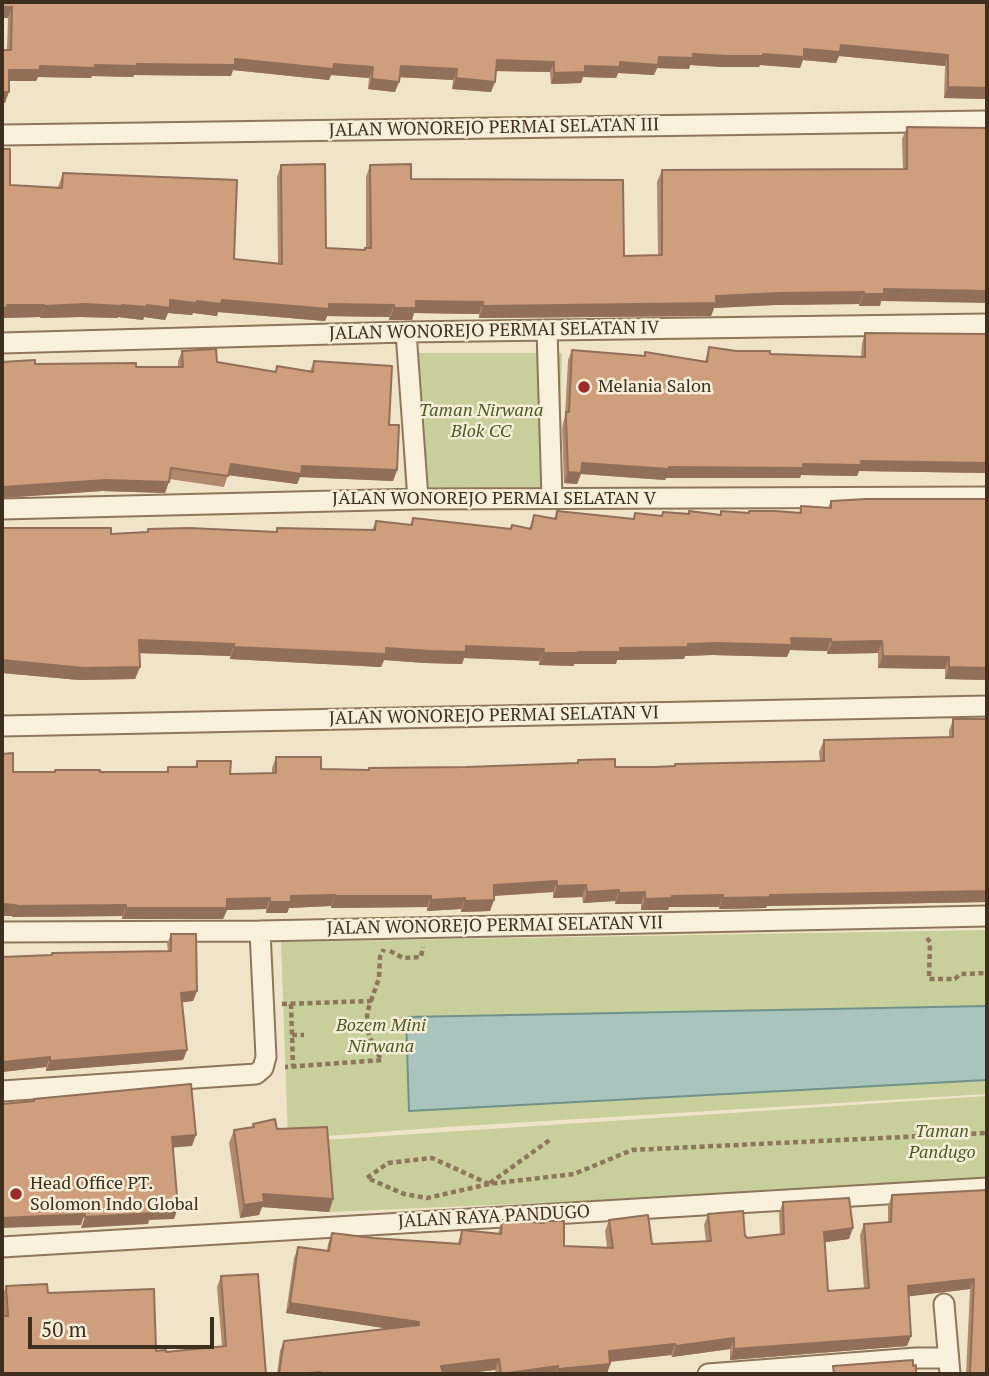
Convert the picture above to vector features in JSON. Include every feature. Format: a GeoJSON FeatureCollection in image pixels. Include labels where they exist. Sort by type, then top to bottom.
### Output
{"type":"FeatureCollection","features":[{"type":"Feature","properties":{"kind":"street","name":"JALAN WONOREJO PERMAI SELATAN III"},"geometry":{"type":"LineString","coordinates":[[2,135],[987,121]]}},
{"type":"Feature","properties":{"kind":"street","name":"JALAN WONOREJO PERMAI SELATAN IV"},"geometry":{"type":"LineString","coordinates":[[2,343],[406,332],[987,324]]}},
{"type":"Feature","properties":{"kind":"street"},"geometry":{"type":"LineString","coordinates":[[547,330],[552,498]]}},
{"type":"Feature","properties":{"kind":"street"},"geometry":{"type":"LineString","coordinates":[[406,332],[418,499]]}},
{"type":"Feature","properties":{"kind":"street","name":"JALAN WONOREJO PERMAI SELATAN V"},"geometry":{"type":"LineString","coordinates":[[2,509],[418,499],[987,497]]}},
{"type":"Feature","properties":{"kind":"street","name":"JALAN WONOREJO PERMAI SELATAN VI"},"geometry":{"type":"LineString","coordinates":[[2,726],[987,706]]}},
{"type":"Feature","properties":{"kind":"street","name":"JALAN WONOREJO PERMAI SELATAN VII"},"geometry":{"type":"LineString","coordinates":[[2,932],[261,930],[987,916]]}},
{"type":"Feature","properties":{"kind":"street"},"geometry":{"type":"LineString","coordinates":[[2,1091],[256,1074],[263,1068],[266,1057],[261,930]]}},
{"type":"Feature","properties":{"kind":"street","name":"JALAN RAYA PANDUGO"},"geometry":{"type":"LineString","coordinates":[[2,1247],[987,1188]]}},
{"type":"Feature","properties":{"kind":"street"},"geometry":{"type":"LineString","coordinates":[[708,1374],[916,1358],[949,1366],[944,1304]]}},
{"type":"Feature","properties":{"kind":"path"},"geometry":{"type":"LineString","coordinates":[[926,937],[930,942],[929,979],[948,980],[956,979],[960,974],[987,973]]}},
{"type":"Feature","properties":{"kind":"path"},"geometry":{"type":"LineString","coordinates":[[374,949],[385,949],[403,958],[421,957],[424,946]]}},
{"type":"Feature","properties":{"kind":"path"},"geometry":{"type":"LineString","coordinates":[[285,1067],[382,1060],[368,1032],[367,1013],[379,978],[380,957],[385,949]]}},
{"type":"Feature","properties":{"kind":"path"},"geometry":{"type":"LineString","coordinates":[[264,1005],[371,1001]]}},
{"type":"Feature","properties":{"kind":"path"},"geometry":{"type":"LineString","coordinates":[[291,1004],[293,1066]]}},
{"type":"Feature","properties":{"kind":"path"},"geometry":{"type":"LineString","coordinates":[[292,1035],[304,1035]]}},
{"type":"Feature","properties":{"kind":"path"},"geometry":{"type":"LineString","coordinates":[[489,1184],[432,1158],[388,1163],[367,1178],[404,1194],[427,1198],[489,1184],[573,1174],[632,1150],[987,1133]]}},
{"type":"Feature","properties":{"kind":"path"},"geometry":{"type":"LineString","coordinates":[[489,1184],[551,1139]]}},
{"type":"Feature","properties":{"kind":"green space","name":"Taman Nirwana Blok CC"},"geometry":{"type":"Polygon","coordinates":[[[400,353],[562,353],[559,489],[405,491],[400,353]]]}},
{"type":"Feature","properties":{"kind":"green space","name":"Bozem Mini Nirwana"},"geometry":{"type":"Polygon","coordinates":[[[987,930],[987,1094],[288,1139],[281,942],[987,930]]]}},
{"type":"Feature","properties":{"kind":"green space","name":"Taman Pandugo"},"geometry":{"type":"Polygon","coordinates":[[[987,1096],[987,1184],[329,1212],[323,1140],[987,1096]]]}},
{"type":"Feature","properties":{"kind":"water"},"geometry":{"type":"Polygon","coordinates":[[[987,1006],[987,1080],[409,1111],[406,1017],[987,1006]]]}},
{"type":"Feature","properties":{"kind":"building"},"geometry":{"type":"Polygon","coordinates":[[[2,2],[987,2],[987,88],[948,87],[948,55],[841,45],[840,52],[804,49],[804,57],[693,54],[693,58],[659,57],[658,65],[620,62],[620,67],[585,66],[585,72],[554,73],[554,62],[497,60],[495,82],[456,78],[457,69],[401,66],[399,82],[372,79],[373,67],[334,64],[333,69],[235,59],[235,65],[137,64],[95,65],[95,68],[40,66],[40,70],[9,70],[9,92],[2,92],[2,50],[11,50],[12,7],[2,7],[2,2]]]}},
{"type":"Feature","properties":{"kind":"building"},"geometry":{"type":"Polygon","coordinates":[[[907,127],[987,128],[987,291],[884,289],[884,294],[779,293],[716,296],[716,303],[483,306],[483,302],[416,301],[416,308],[329,304],[329,309],[222,300],[221,304],[170,300],[170,308],[85,304],[7,305],[7,308],[2,308],[2,149],[10,149],[10,185],[62,188],[63,173],[237,180],[234,259],[282,264],[281,165],[325,164],[326,248],[365,250],[371,248],[370,165],[411,164],[411,179],[623,180],[624,256],[662,255],[662,170],[907,169],[907,127]]]}},
{"type":"Feature","properties":{"kind":"building"},"geometry":{"type":"Polygon","coordinates":[[[865,333],[987,334],[987,463],[861,461],[861,465],[803,464],[803,468],[669,469],[582,463],[581,473],[568,472],[566,412],[569,412],[572,350],[645,356],[645,352],[707,362],[709,347],[736,351],[770,351],[770,354],[865,357],[865,333]]]}},
{"type":"Feature","properties":{"kind":"building"},"geometry":{"type":"Polygon","coordinates":[[[216,349],[217,362],[276,372],[277,366],[313,372],[314,361],[392,366],[389,425],[399,425],[397,470],[302,466],[301,474],[231,464],[228,476],[171,468],[169,482],[106,480],[2,487],[2,362],[35,360],[35,364],[136,363],[136,367],[183,367],[182,351],[216,349]]]}},
{"type":"Feature","properties":{"kind":"building"},"geometry":{"type":"Polygon","coordinates":[[[987,499],[987,668],[949,667],[949,657],[883,656],[882,641],[832,642],[831,639],[791,638],[792,645],[688,644],[688,647],[620,648],[620,652],[543,653],[544,649],[466,646],[466,652],[386,648],[386,654],[139,640],[140,667],[84,668],[2,660],[2,528],[111,528],[111,534],[148,532],[148,529],[189,528],[277,532],[277,528],[375,530],[376,521],[412,525],[413,518],[511,529],[512,525],[531,529],[534,515],[556,519],[557,511],[634,519],[635,513],[662,516],[663,512],[689,514],[689,511],[721,515],[721,511],[801,513],[801,506],[831,508],[831,501],[987,499]]]}},
{"type":"Feature","properties":{"kind":"building"},"geometry":{"type":"Polygon","coordinates":[[[953,719],[987,719],[987,891],[723,898],[723,895],[672,896],[645,899],[645,892],[587,892],[586,885],[557,886],[557,881],[494,885],[494,900],[335,895],[291,896],[291,902],[270,902],[270,898],[227,899],[227,908],[2,904],[2,754],[13,753],[13,772],[168,772],[168,767],[197,767],[197,761],[231,761],[230,774],[276,773],[276,757],[321,757],[321,769],[369,770],[578,763],[578,760],[615,759],[615,767],[824,761],[824,740],[953,737],[953,719]]]}},
{"type":"Feature","properties":{"kind":"building"},"geometry":{"type":"Polygon","coordinates":[[[171,934],[196,934],[197,991],[181,993],[187,1050],[50,1061],[50,1057],[2,1062],[2,957],[52,953],[171,951],[171,934]]]}},
{"type":"Feature","properties":{"kind":"building"},"geometry":{"type":"Polygon","coordinates":[[[191,1084],[196,1135],[172,1137],[178,1208],[152,1209],[152,1213],[85,1217],[85,1214],[2,1218],[2,1104],[191,1084]]]}},
{"type":"Feature","properties":{"kind":"building"},"geometry":{"type":"Polygon","coordinates":[[[275,1119],[277,1129],[327,1127],[333,1199],[263,1194],[264,1202],[244,1205],[234,1130],[254,1127],[253,1124],[275,1119]]]}},
{"type":"Feature","properties":{"kind":"building"},"geometry":{"type":"Polygon","coordinates":[[[987,1190],[987,1374],[970,1374],[974,1279],[908,1286],[911,1336],[734,1349],[734,1338],[609,1351],[610,1364],[558,1369],[558,1366],[501,1374],[499,1359],[441,1366],[443,1374],[279,1374],[284,1341],[419,1325],[419,1322],[290,1303],[298,1247],[329,1251],[332,1233],[460,1244],[462,1230],[501,1234],[502,1220],[544,1223],[564,1221],[564,1246],[613,1248],[609,1220],[648,1215],[652,1244],[711,1241],[708,1214],[743,1211],[747,1238],[784,1234],[783,1202],[849,1198],[853,1228],[824,1232],[828,1291],[869,1288],[864,1224],[891,1222],[892,1195],[987,1190]]]}},
{"type":"Feature","properties":{"kind":"building"},"geometry":{"type":"Polygon","coordinates":[[[258,1274],[266,1374],[2,1374],[2,1316],[8,1316],[6,1286],[47,1284],[48,1293],[154,1289],[156,1351],[166,1352],[226,1346],[221,1276],[258,1274]]]}},
{"type":"Feature","properties":{"kind":"building"},"geometry":{"type":"Polygon","coordinates":[[[913,1360],[916,1374],[834,1374],[833,1366],[913,1360]]]}},
{"type":"Feature","properties":{"kind":"place","name":"Melania Salon"},"geometry":{"type":"Point","coordinates":[584,387]}},
{"type":"Feature","properties":{"kind":"place","name":"Head Office PT. Solomon Indo Global"},"geometry":{"type":"Point","coordinates":[16,1194]}}]}
